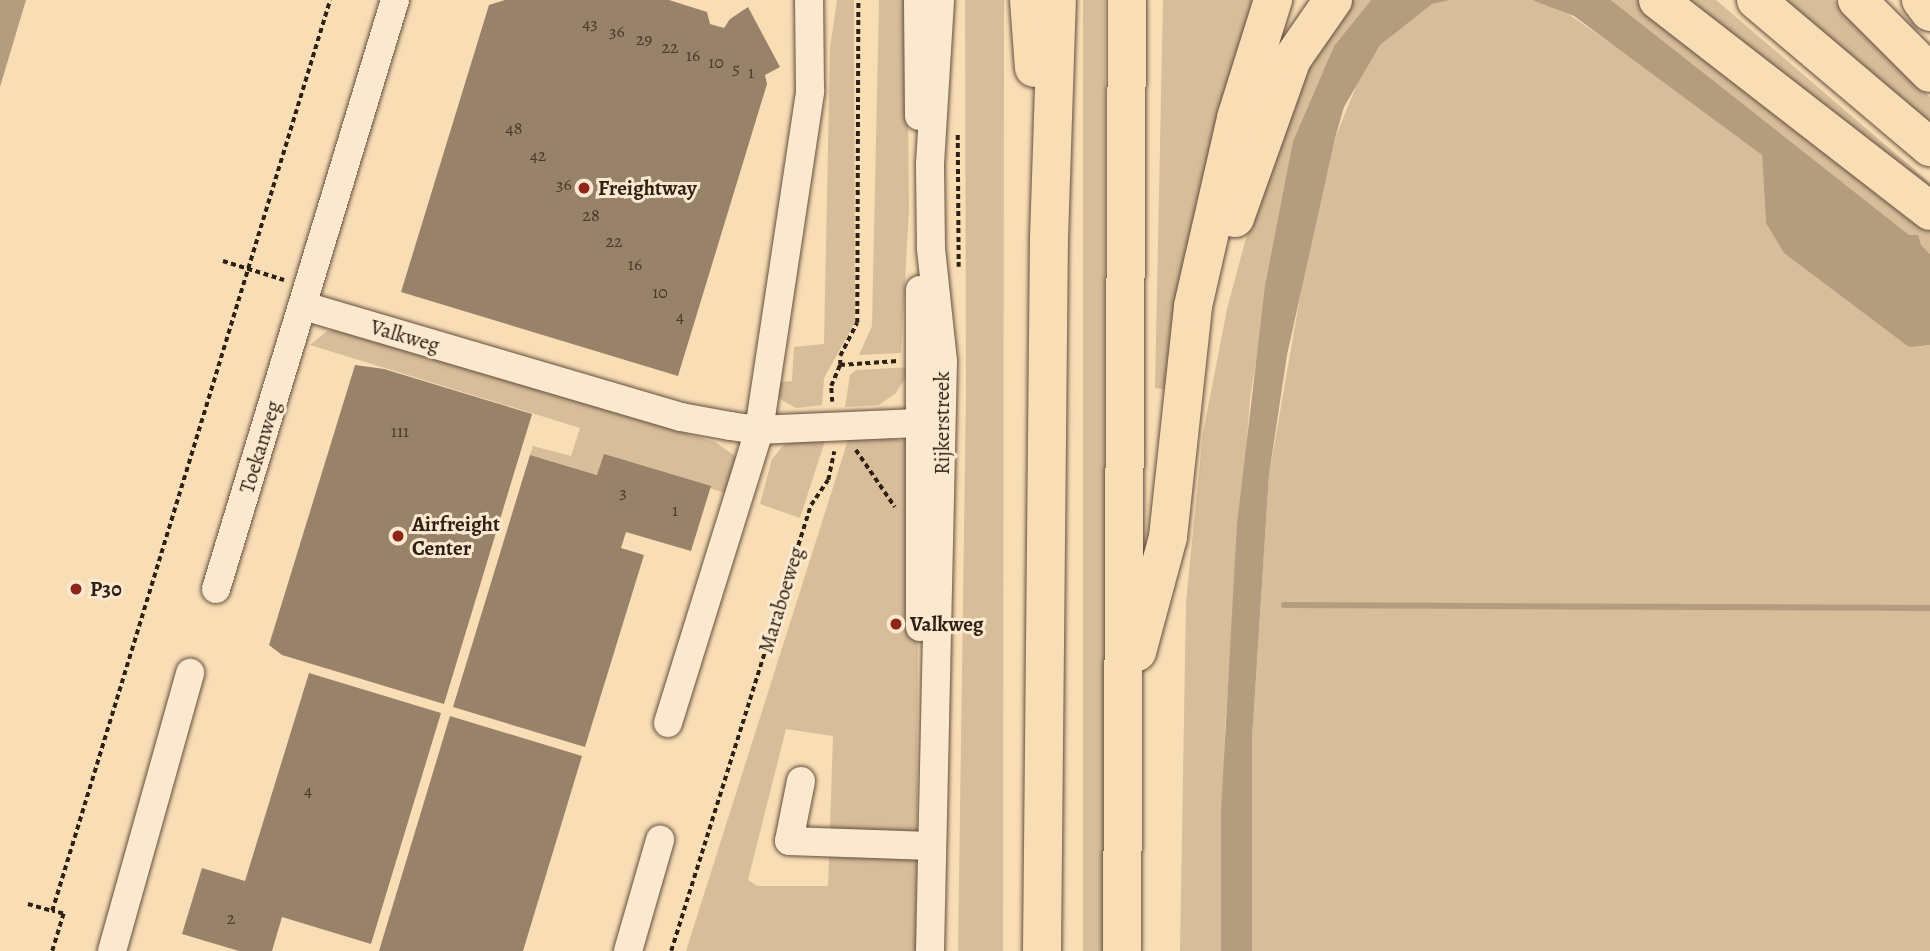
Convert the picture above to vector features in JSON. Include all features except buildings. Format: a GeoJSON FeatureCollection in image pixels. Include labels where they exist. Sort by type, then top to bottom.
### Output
{"type":"FeatureCollection","features":[{"type":"Feature","properties":{"kind":"highway"},"geometry":{"type":"LineString","coordinates":[[1028,0],[1049,238]]}},
{"type":"Feature","properties":{"kind":"highway"},"geometry":{"type":"LineString","coordinates":[[1042,951],[1049,238],[1057,0]]}},
{"type":"Feature","properties":{"kind":"highway"},"geometry":{"type":"LineString","coordinates":[[1122,951],[1127,0]]}},
{"type":"Feature","properties":{"kind":"highway"},"geometry":{"type":"LineString","coordinates":[[1123,705],[1168,537],[1193,306],[1216,198],[1273,0]]}},
{"type":"Feature","properties":{"kind":"highway"},"geometry":{"type":"LineString","coordinates":[[1183,383],[1292,59],[1333,0]]}},
{"type":"Feature","properties":{"kind":"highway"},"geometry":{"type":"LineString","coordinates":[[1658,0],[1930,211]]}},
{"type":"Feature","properties":{"kind":"highway"},"geometry":{"type":"LineString","coordinates":[[1755,0],[1930,147]]}},
{"type":"Feature","properties":{"kind":"highway"},"geometry":{"type":"LineString","coordinates":[[1857,0],[1930,73]]}},
{"type":"Feature","properties":{"kind":"highway"},"geometry":{"type":"LineString","coordinates":[[1921,0],[1930,12]]}},
{"type":"Feature","properties":{"kind":"street"},"geometry":{"type":"LineString","coordinates":[[307,297],[395,0]]}},
{"type":"Feature","properties":{"kind":"street"},"geometry":{"type":"LineString","coordinates":[[668,723],[759,430],[810,91],[809,0]]}},
{"type":"Feature","properties":{"kind":"street","name":"Rijkerstreek"},"geometry":{"type":"LineString","coordinates":[[918,0],[920,361],[931,422]]}},
{"type":"Feature","properties":{"kind":"street","name":"Rijkerstreek"},"geometry":{"type":"LineString","coordinates":[[930,951],[926,846],[931,422],[943,361],[930,202],[940,0]]}},
{"type":"Feature","properties":{"kind":"street","name":"Valkweg"},"geometry":{"type":"LineString","coordinates":[[307,297],[681,417],[759,430],[931,422]]}},
{"type":"Feature","properties":{"kind":"street","name":"Toekanweg"},"geometry":{"type":"LineString","coordinates":[[216,589],[307,297]]}},
{"type":"Feature","properties":{"kind":"street"},"geometry":{"type":"LineString","coordinates":[[112,951],[190,673]]}},
{"type":"Feature","properties":{"kind":"street"},"geometry":{"type":"LineString","coordinates":[[801,781],[789,841],[926,846]]}},
{"type":"Feature","properties":{"kind":"street"},"geometry":{"type":"LineString","coordinates":[[628,951],[660,840]]}},
{"type":"Feature","properties":{"kind":"street","name":"Rijkerstreek"},"geometry":{"type":"LineString","coordinates":[[919,951],[926,846]]}},
{"type":"Feature","properties":{"kind":"path"},"geometry":{"type":"LineString","coordinates":[[52,911],[330,0]]}},
{"type":"Feature","properties":{"kind":"path","name":"Maraboeweg"},"geometry":{"type":"LineString","coordinates":[[671,951],[811,505],[834,463],[831,386],[840,365],[839,356],[857,323],[858,0]]}},
{"type":"Feature","properties":{"kind":"path"},"geometry":{"type":"LineString","coordinates":[[223,261],[248,269],[307,297]]}},
{"type":"Feature","properties":{"kind":"path"},"geometry":{"type":"LineString","coordinates":[[840,365],[856,360],[920,361]]}},
{"type":"Feature","properties":{"kind":"path"},"geometry":{"type":"LineString","coordinates":[[833,425],[869,463],[901,516]]}},
{"type":"Feature","properties":{"kind":"path"},"geometry":{"type":"LineString","coordinates":[[28,904],[63,914],[52,951]]}},
{"type":"Feature","properties":{"kind":"shaded area"},"geometry":{"type":"Polygon","coordinates":[[[0,0],[26,0],[0,87],[0,0]]]}},
{"type":"Feature","properties":{"kind":"shaded area"},"geometry":{"type":"Polygon","coordinates":[[[837,0],[854,0],[855,322],[824,378],[822,405],[796,408],[780,399],[777,392],[781,382],[792,381],[794,347],[824,344],[830,48],[837,0]]]}},
{"type":"Feature","properties":{"kind":"shaded area"},"geometry":{"type":"Polygon","coordinates":[[[879,0],[907,0],[909,209],[901,353],[859,355],[872,326],[879,0]]]}},
{"type":"Feature","properties":{"kind":"shaded area"},"geometry":{"type":"Polygon","coordinates":[[[965,0],[1004,0],[1003,951],[958,951],[966,392],[965,0]]]}},
{"type":"Feature","properties":{"kind":"shaded area"},"geometry":{"type":"Polygon","coordinates":[[[1083,0],[1105,0],[1105,951],[1083,951],[1083,0]]]}},
{"type":"Feature","properties":{"kind":"shaded area"},"geometry":{"type":"Polygon","coordinates":[[[1163,0],[1264,0],[1168,390],[1155,388],[1163,0]]]}},
{"type":"Feature","properties":{"kind":"shaded area"},"geometry":{"type":"Polygon","coordinates":[[[1343,0],[1371,0],[1334,46],[1293,141],[1250,399],[1225,727],[1221,951],[1180,951],[1186,602],[1203,433],[1227,309],[1279,115],[1343,0]]]}},
{"type":"Feature","properties":{"kind":"shaded area"},"geometry":{"type":"Polygon","coordinates":[[[1371,0],[1451,0],[1432,4],[1380,45],[1344,107],[1335,138],[1287,355],[1269,475],[1252,739],[1252,951],[1221,951],[1221,811],[1237,524],[1265,286],[1293,141],[1334,46],[1371,0]]]}},
{"type":"Feature","properties":{"kind":"shaded area"},"geometry":{"type":"Polygon","coordinates":[[[1451,0],[1532,0],[1558,7],[1665,80],[1762,155],[1766,223],[1926,346],[1930,345],[1930,951],[1252,951],[1252,739],[1269,475],[1305,268],[1335,138],[1362,72],[1380,45],[1405,23],[1432,4],[1451,0]]]}},
{"type":"Feature","properties":{"kind":"shaded area"},"geometry":{"type":"Polygon","coordinates":[[[1532,0],[1611,0],[1909,235],[1918,235],[1921,245],[1930,254],[1930,345],[1909,347],[1784,253],[1766,223],[1762,155],[1574,16],[1532,0]]]}},
{"type":"Feature","properties":{"kind":"shaded area"},"geometry":{"type":"Polygon","coordinates":[[[1611,0],[1648,0],[1930,221],[1930,254],[1611,0]]]}},
{"type":"Feature","properties":{"kind":"shaded area"},"geometry":{"type":"Polygon","coordinates":[[[1670,0],[1716,0],[1930,183],[1930,203],[1670,0]]]}},
{"type":"Feature","properties":{"kind":"shaded area"},"geometry":{"type":"Polygon","coordinates":[[[1782,0],[1834,0],[1930,97],[1930,128],[1782,0]]]}},
{"type":"Feature","properties":{"kind":"shaded area"},"geometry":{"type":"Polygon","coordinates":[[[336,330],[715,442],[735,456],[738,466],[732,495],[611,458],[605,477],[530,455],[533,446],[571,456],[580,428],[310,345],[327,331],[336,330]]]}},
{"type":"Feature","properties":{"kind":"shaded area"},"geometry":{"type":"Polygon","coordinates":[[[912,367],[896,393],[879,405],[845,407],[850,375],[856,370],[912,367]]]}},
{"type":"Feature","properties":{"kind":"shaded area"},"geometry":{"type":"Polygon","coordinates":[[[874,435],[910,442],[919,471],[916,951],[686,951],[848,440],[874,435]],[[786,729],[748,880],[757,886],[828,886],[833,736],[786,729]]]}},
{"type":"Feature","properties":{"kind":"shaded area"},"geometry":{"type":"Polygon","coordinates":[[[826,438],[800,518],[760,504],[772,459],[783,446],[795,439],[826,438]]]}},
{"type":"Feature","properties":{"kind":"waterway"},"geometry":{"type":"LineString","coordinates":[[1284,605],[1930,608]]}},
{"type":"Feature","properties":{"kind":"place","name":"Freightway"},"geometry":{"type":"Point","coordinates":[584,188]}},
{"type":"Feature","properties":{"kind":"place","name":"Airfreight Center"},"geometry":{"type":"Point","coordinates":[398,536]}},
{"type":"Feature","properties":{"kind":"place","name":"P30"},"geometry":{"type":"Point","coordinates":[76,589]}},
{"type":"Feature","properties":{"kind":"place","name":"Valkweg"},"geometry":{"type":"Point","coordinates":[896,624]}}]}
